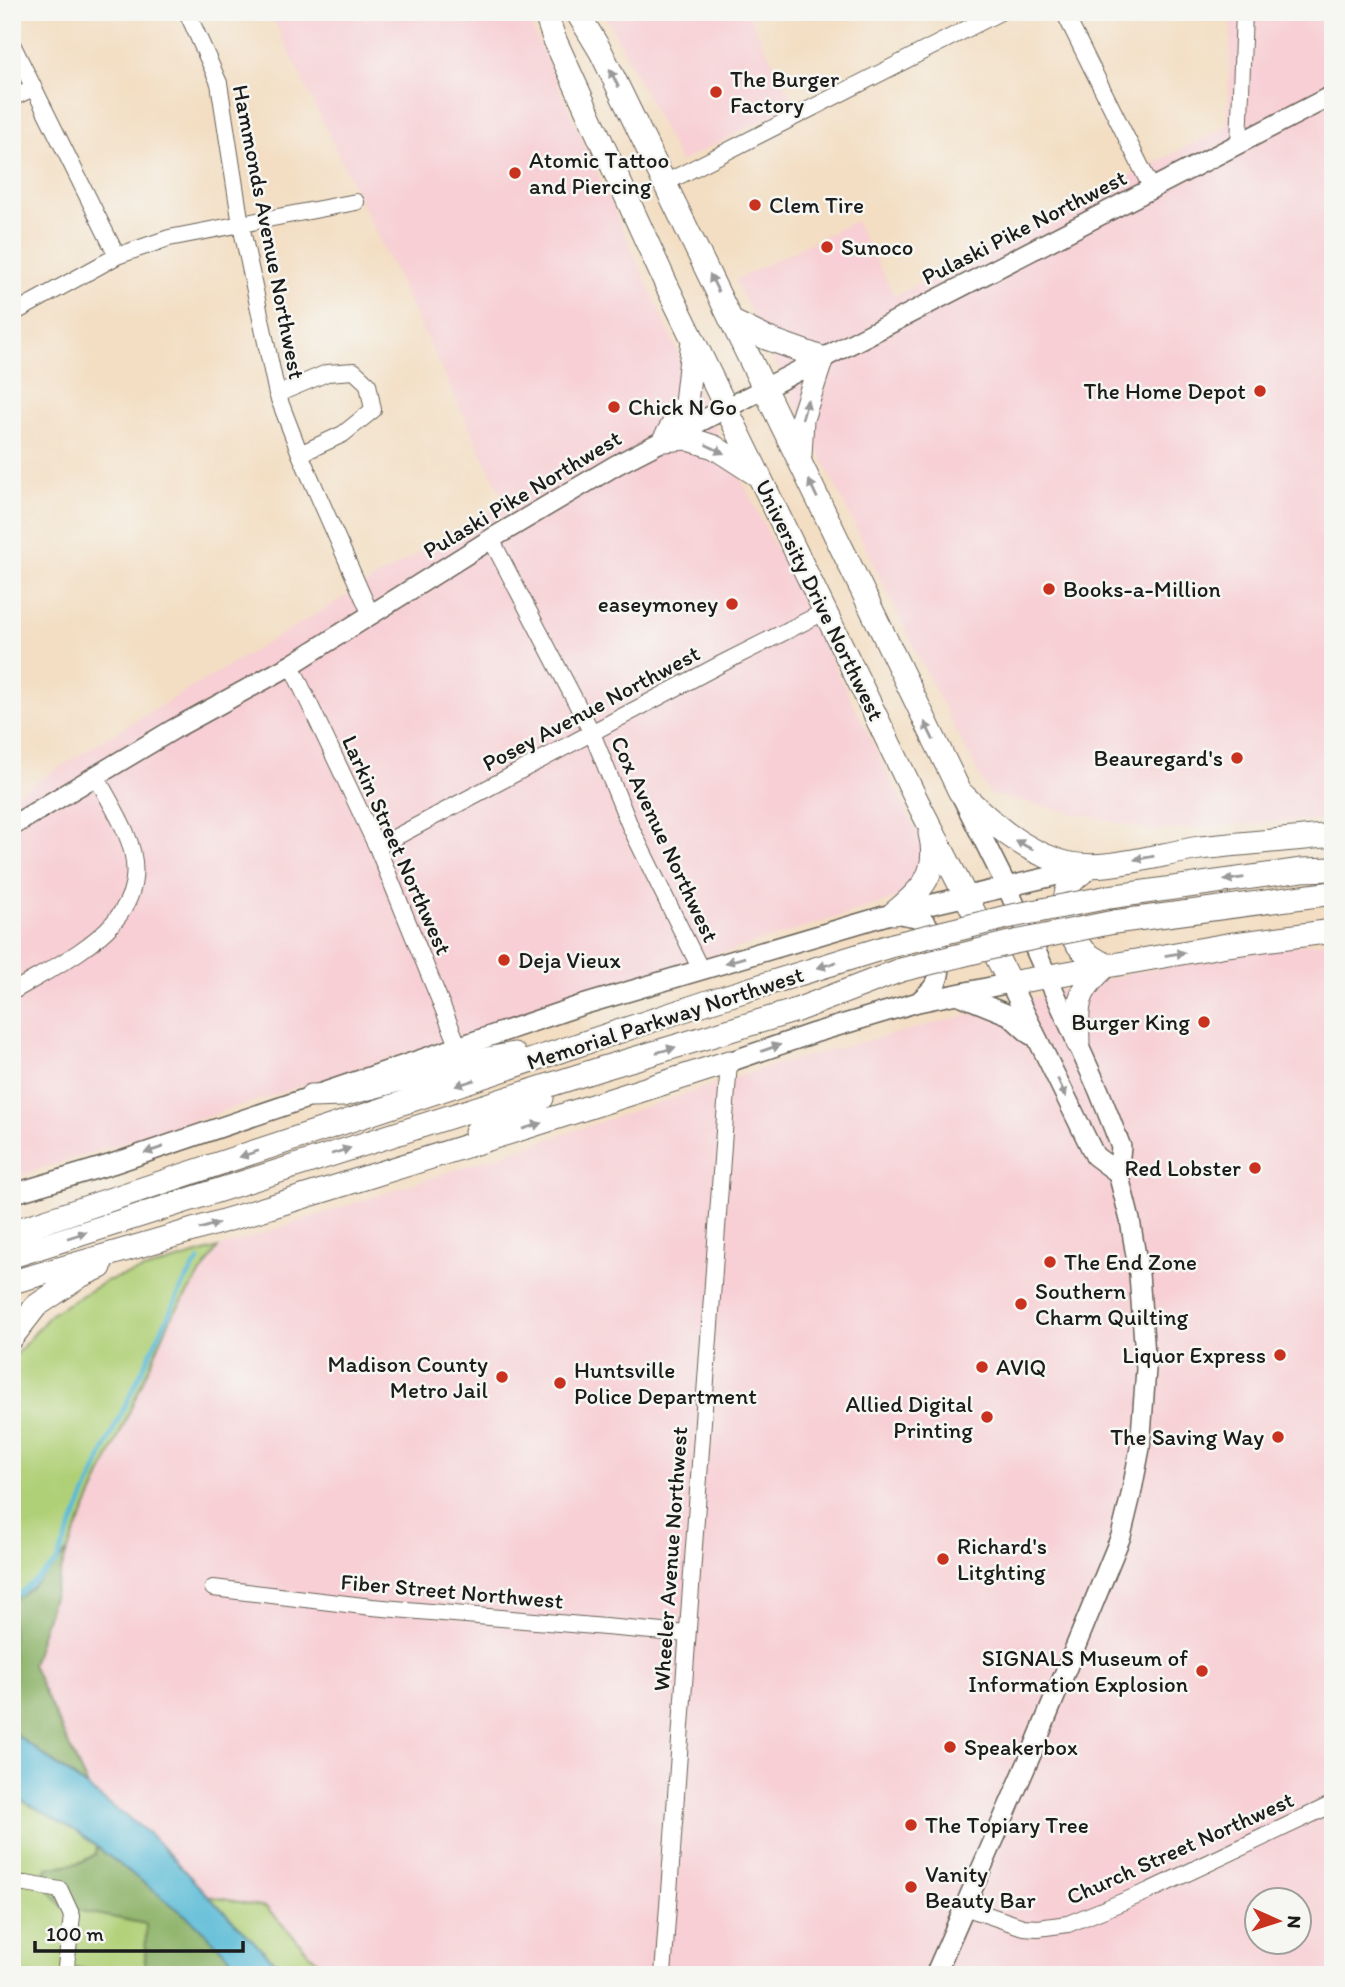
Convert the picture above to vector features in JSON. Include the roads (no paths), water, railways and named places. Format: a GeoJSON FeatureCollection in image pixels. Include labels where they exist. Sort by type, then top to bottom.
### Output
{"type":"FeatureCollection","features":[{"type":"Feature","properties":{"kind":"highway","name":"University Drive Northwest"},"geometry":{"type":"LineString","coordinates":[[545,12],[554,38],[726,407],[927,820],[1010,983]]}},
{"type":"Feature","properties":{"kind":"highway","name":"University Drive Northwest"},"geometry":{"type":"LineString","coordinates":[[577,12],[601,52],[960,792]]}},
{"type":"Feature","properties":{"kind":"highway"},"geometry":{"type":"LineString","coordinates":[[733,322],[766,338],[822,358],[802,419],[800,463]]}},
{"type":"Feature","properties":{"kind":"highway"},"geometry":{"type":"LineString","coordinates":[[664,440],[686,403],[694,340]]}},
{"type":"Feature","properties":{"kind":"highway"},"geometry":{"type":"LineString","coordinates":[[664,440],[687,438],[714,447],[761,477]]}},
{"type":"Feature","properties":{"kind":"highway"},"geometry":{"type":"LineString","coordinates":[[960,792],[1005,834],[1059,862],[1088,868],[1200,848],[1333,835]]}},
{"type":"Feature","properties":{"kind":"highway"},"geometry":{"type":"LineString","coordinates":[[894,913],[917,894],[927,881],[932,855],[927,820]]}},
{"type":"Feature","properties":{"kind":"highway"},"geometry":{"type":"LineString","coordinates":[[1302,870],[1333,861]]}},
{"type":"Feature","properties":{"kind":"highway"},"geometry":{"type":"LineString","coordinates":[[1088,868],[1070,883],[1065,894],[1067,925],[1072,938],[1088,956],[1107,965]]}},
{"type":"Feature","properties":{"kind":"highway","name":"Memorial Parkway Northwest"},"geometry":{"type":"LineString","coordinates":[[12,1232],[708,1002],[893,945],[1007,917],[1109,897],[1302,870],[1333,869]]}},
{"type":"Feature","properties":{"kind":"highway","name":"Memorial Parkway Northwest"},"geometry":{"type":"LineString","coordinates":[[12,1256],[600,1069],[794,1011],[901,970],[1010,943],[1114,922],[1298,898],[1333,896]]}},
{"type":"Feature","properties":{"kind":"highway"},"geometry":{"type":"LineString","coordinates":[[1010,983],[1276,937],[1333,931]]}},
{"type":"Feature","properties":{"kind":"highway"},"geometry":{"type":"LineString","coordinates":[[1078,1043],[1080,1002],[1087,982],[1107,965]]}},
{"type":"Feature","properties":{"kind":"highway"},"geometry":{"type":"LineString","coordinates":[[311,1096],[343,1094],[455,1065],[600,1038]]}},
{"type":"Feature","properties":{"kind":"highway"},"geometry":{"type":"LineString","coordinates":[[12,1282],[144,1246],[729,1062]]}},
{"type":"Feature","properties":{"kind":"highway"},"geometry":{"type":"LineString","coordinates":[[420,1160],[600,1069]]}},
{"type":"Feature","properties":{"kind":"highway"},"geometry":{"type":"LineString","coordinates":[[12,1336],[36,1306],[82,1275],[144,1246]]}},
{"type":"Feature","properties":{"kind":"main road","name":"Pulaski Pike Northwest"},"geometry":{"type":"LineString","coordinates":[[12,826],[291,665],[596,476],[1333,95]]}},
{"type":"Feature","properties":{"kind":"main road","name":"University Drive Northwest"},"geometry":{"type":"LineString","coordinates":[[934,1972],[1029,1759],[1126,1521],[1140,1448],[1146,1369],[1139,1274],[1130,1220],[1118,1173],[1121,1147],[1078,1043],[1007,887],[960,792]]}},
{"type":"Feature","properties":{"kind":"main road"},"geometry":{"type":"LineString","coordinates":[[12,1194],[112,1164],[458,1045],[701,971],[894,913],[1088,868]]}},
{"type":"Feature","properties":{"kind":"main road"},"geometry":{"type":"LineString","coordinates":[[894,913],[920,918],[931,929],[939,955],[938,979],[933,988],[918,1002]]}},
{"type":"Feature","properties":{"kind":"main road","name":"University Drive Northwest"},"geometry":{"type":"LineString","coordinates":[[1010,983],[1095,1156],[1118,1173]]}},
{"type":"Feature","properties":{"kind":"main road"},"geometry":{"type":"LineString","coordinates":[[729,1062],[918,1002],[1010,983]]}},
{"type":"Feature","properties":{"kind":"main road"},"geometry":{"type":"LineString","coordinates":[[956,994],[1009,1015],[1041,1044]]}},
{"type":"Feature","properties":{"kind":"street","name":"Hammonds Avenue Northwest"},"geometry":{"type":"LineString","coordinates":[[187,12],[219,83],[241,225],[277,394],[300,454],[371,615]]}},
{"type":"Feature","properties":{"kind":"street"},"geometry":{"type":"LineString","coordinates":[[665,183],[1000,12]]}},
{"type":"Feature","properties":{"kind":"street"},"geometry":{"type":"LineString","coordinates":[[1064,12],[1153,189]]}},
{"type":"Feature","properties":{"kind":"street"},"geometry":{"type":"LineString","coordinates":[[1238,144],[1244,12]]}},
{"type":"Feature","properties":{"kind":"street"},"geometry":{"type":"LineString","coordinates":[[12,44],[117,256]]}},
{"type":"Feature","properties":{"kind":"street"},"geometry":{"type":"LineString","coordinates":[[12,98],[33,88]]}},
{"type":"Feature","properties":{"kind":"street"},"geometry":{"type":"LineString","coordinates":[[12,313],[117,256],[169,238],[356,202]]}},
{"type":"Feature","properties":{"kind":"street"},"geometry":{"type":"LineString","coordinates":[[277,394],[327,373],[354,371],[368,384],[373,410],[343,434],[300,454]]}},
{"type":"Feature","properties":{"kind":"street","name":"Cox Avenue Northwest"},"geometry":{"type":"LineString","coordinates":[[491,539],[592,733],[631,826],[701,971]]}},
{"type":"Feature","properties":{"kind":"street","name":"Posey Avenue Northwest"},"geometry":{"type":"LineString","coordinates":[[377,847],[827,611]]}},
{"type":"Feature","properties":{"kind":"street","name":"Larkin Street Northwest"},"geometry":{"type":"LineString","coordinates":[[291,665],[377,847],[458,1045]]}},
{"type":"Feature","properties":{"kind":"street"},"geometry":{"type":"LineString","coordinates":[[12,992],[99,938],[118,920],[133,890],[135,865],[127,834],[96,776]]}},
{"type":"Feature","properties":{"kind":"street","name":"Wheeler Avenue Northwest"},"geometry":{"type":"LineString","coordinates":[[663,1975],[729,1062]]}},
{"type":"Feature","properties":{"kind":"street","name":"Fiber Street Northwest"},"geometry":{"type":"LineString","coordinates":[[213,1588],[372,1607],[687,1634]]}},
{"type":"Feature","properties":{"kind":"street","name":"Church Street Northwest"},"geometry":{"type":"LineString","coordinates":[[964,1907],[1023,1927],[1068,1924],[1149,1891],[1333,1804]]}},
{"type":"Feature","properties":{"kind":"street"},"geometry":{"type":"LineString","coordinates":[[12,1884],[60,1890],[72,1916],[65,1975]]}},
{"type":"Feature","properties":{"kind":"water"},"geometry":{"type":"Polygon","coordinates":[[[12,1732],[151,1835],[288,1975],[248,1975],[194,1922],[78,1832],[12,1795],[12,1732]]]}},
{"type":"Feature","properties":{"kind":"waterway"},"geometry":{"type":"LineString","coordinates":[[12,1597],[56,1563],[111,1435],[184,1283],[199,1260]]}},
{"type":"Feature","properties":{"kind":"place","name":"The Burger Factory"},"geometry":{"type":"Point","coordinates":[716,92]}},
{"type":"Feature","properties":{"kind":"place","name":"Atomic Tattoo and Piercing"},"geometry":{"type":"Point","coordinates":[515,173]}},
{"type":"Feature","properties":{"kind":"place","name":"Clem Tire"},"geometry":{"type":"Point","coordinates":[755,205]}},
{"type":"Feature","properties":{"kind":"place","name":"Sunoco"},"geometry":{"type":"Point","coordinates":[827,247]}},
{"type":"Feature","properties":{"kind":"place","name":"The Home Depot"},"geometry":{"type":"Point","coordinates":[1260,391]}},
{"type":"Feature","properties":{"kind":"place","name":"Chick N Go"},"geometry":{"type":"Point","coordinates":[614,407]}},
{"type":"Feature","properties":{"kind":"place","name":"Books-a-Million"},"geometry":{"type":"Point","coordinates":[1049,589]}},
{"type":"Feature","properties":{"kind":"place","name":"easeymoney"},"geometry":{"type":"Point","coordinates":[732,604]}},
{"type":"Feature","properties":{"kind":"place","name":"Beauregard's"},"geometry":{"type":"Point","coordinates":[1237,758]}},
{"type":"Feature","properties":{"kind":"place","name":"Deja Vieux"},"geometry":{"type":"Point","coordinates":[504,960]}},
{"type":"Feature","properties":{"kind":"place","name":"Burger King"},"geometry":{"type":"Point","coordinates":[1204,1022]}},
{"type":"Feature","properties":{"kind":"place","name":"Red Lobster"},"geometry":{"type":"Point","coordinates":[1255,1168]}},
{"type":"Feature","properties":{"kind":"place","name":"The End Zone"},"geometry":{"type":"Point","coordinates":[1050,1262]}},
{"type":"Feature","properties":{"kind":"place","name":"Southern Charm Quilting"},"geometry":{"type":"Point","coordinates":[1021,1304]}},
{"type":"Feature","properties":{"kind":"place","name":"Liquor Express"},"geometry":{"type":"Point","coordinates":[1280,1355]}},
{"type":"Feature","properties":{"kind":"place","name":"AVIQ"},"geometry":{"type":"Point","coordinates":[982,1367]}},
{"type":"Feature","properties":{"kind":"place","name":"Madison County Metro Jail"},"geometry":{"type":"Point","coordinates":[502,1377]}},
{"type":"Feature","properties":{"kind":"place","name":"Huntsville Police Department"},"geometry":{"type":"Point","coordinates":[560,1383]}},
{"type":"Feature","properties":{"kind":"place","name":"Allied Digital Printing"},"geometry":{"type":"Point","coordinates":[987,1417]}},
{"type":"Feature","properties":{"kind":"place","name":"The Saving Way"},"geometry":{"type":"Point","coordinates":[1278,1437]}},
{"type":"Feature","properties":{"kind":"place","name":"Richard's Litghting"},"geometry":{"type":"Point","coordinates":[943,1559]}},
{"type":"Feature","properties":{"kind":"place","name":"SIGNALS Museum of Information Explosion"},"geometry":{"type":"Point","coordinates":[1202,1671]}},
{"type":"Feature","properties":{"kind":"place","name":"Speakerbox"},"geometry":{"type":"Point","coordinates":[950,1747]}},
{"type":"Feature","properties":{"kind":"place","name":"The Topiary Tree"},"geometry":{"type":"Point","coordinates":[911,1825]}},
{"type":"Feature","properties":{"kind":"place","name":"Vanity Beauty Bar"},"geometry":{"type":"Point","coordinates":[911,1887]}}]}
